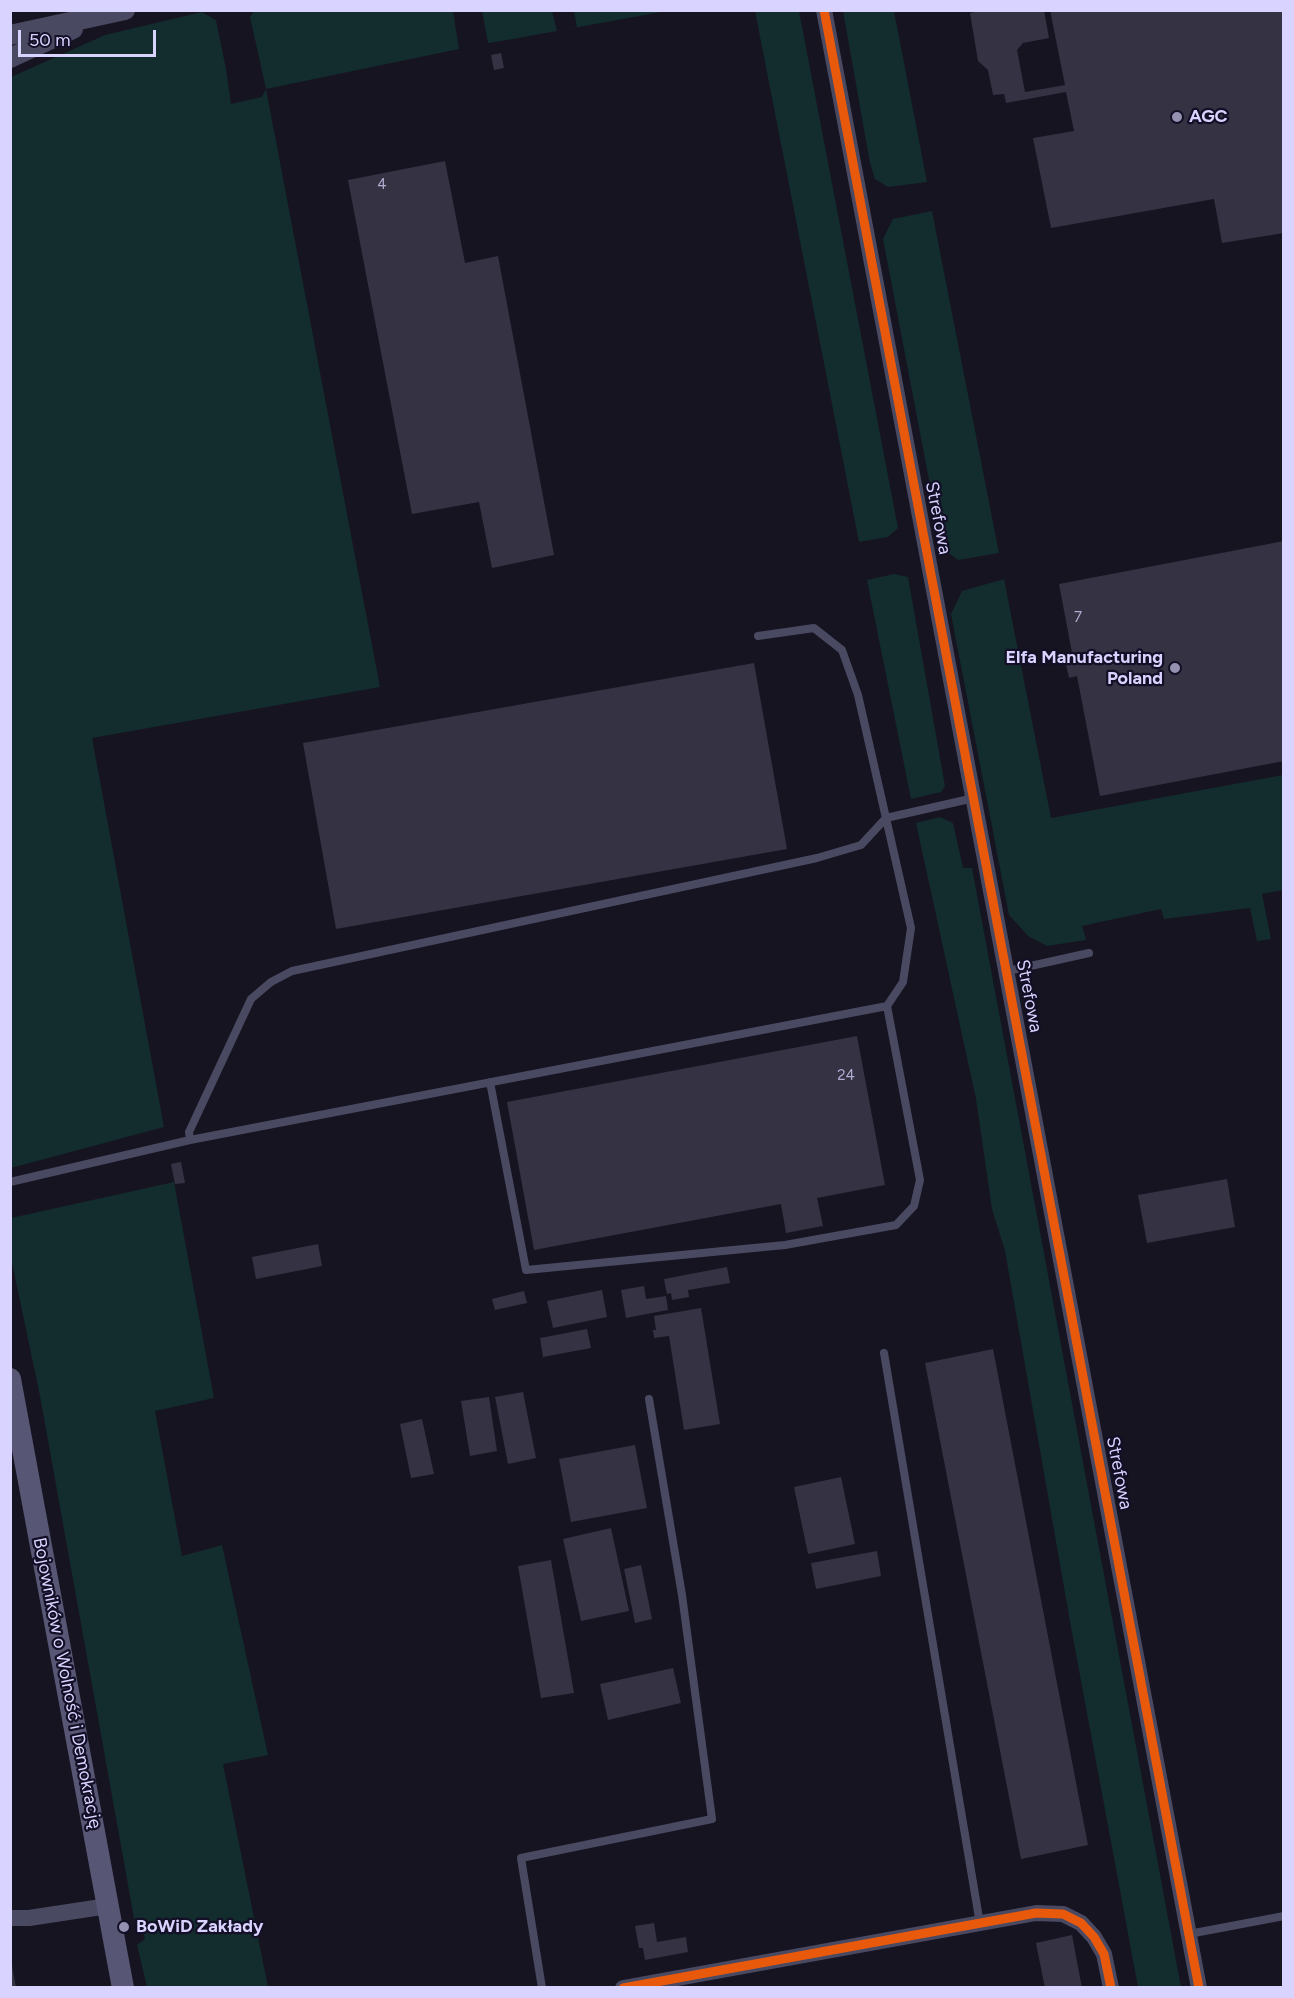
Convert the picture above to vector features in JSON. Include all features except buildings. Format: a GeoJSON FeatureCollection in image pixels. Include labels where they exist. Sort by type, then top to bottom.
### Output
{"type":"FeatureCollection","features":[{"type":"Feature","properties":{"kind":"main road","name":"Bojowników o Wolność i Demokrację"},"geometry":{"type":"LineString","coordinates":[[10,1379],[123,1988]]}},
{"type":"Feature","properties":{"kind":"street"},"geometry":{"type":"LineString","coordinates":[[10,35],[125,10]]}},
{"type":"Feature","properties":{"kind":"street","name":"Strefowa"},"geometry":{"type":"LineString","coordinates":[[825,10],[1199,1988]]}},
{"type":"Feature","properties":{"kind":"street"},"geometry":{"type":"LineString","coordinates":[[10,58],[103,15]]}},
{"type":"Feature","properties":{"kind":"street"},"geometry":{"type":"LineString","coordinates":[[10,1918],[29,1918],[108,1906]]}},
{"type":"Feature","properties":{"kind":"street"},"geometry":{"type":"LineString","coordinates":[[623,1988],[1036,1913],[1063,1914],[1081,1923],[1094,1937],[1104,1954],[1112,1988]]}},
{"type":"Feature","properties":{"kind":"lane"},"geometry":{"type":"LineString","coordinates":[[490,1082],[526,1270],[785,1245],[896,1225],[914,1206],[920,1180],[887,1006],[903,982],[911,928],[858,695],[842,650],[814,628],[758,636]]}},
{"type":"Feature","properties":{"kind":"lane"},"geometry":{"type":"LineString","coordinates":[[190,1140],[189,1132],[251,999],[271,982],[292,971],[817,858],[861,844],[886,818],[975,798]]}},
{"type":"Feature","properties":{"kind":"lane"},"geometry":{"type":"LineString","coordinates":[[1008,970],[1089,953]]}},
{"type":"Feature","properties":{"kind":"lane"},"geometry":{"type":"LineString","coordinates":[[10,1182],[190,1140],[887,1006]]}},
{"type":"Feature","properties":{"kind":"lane"},"geometry":{"type":"LineString","coordinates":[[884,1353],[980,1924]]}},
{"type":"Feature","properties":{"kind":"lane"},"geometry":{"type":"LineString","coordinates":[[542,1988],[521,1858],[712,1819],[682,1595],[649,1399]]}},
{"type":"Feature","properties":{"kind":"lane"},"geometry":{"type":"LineString","coordinates":[[1189,1934],[1284,1916]]}},
{"type":"Feature","properties":{"kind":"green space"},"geometry":{"type":"Polygon","coordinates":[[[254,11],[453,11],[459,49],[266,89],[250,17],[254,11]]]}},
{"type":"Feature","properties":{"kind":"green space"},"geometry":{"type":"Polygon","coordinates":[[[482,11],[552,11],[557,31],[488,43],[482,11]]]}},
{"type":"Feature","properties":{"kind":"green space"},"geometry":{"type":"Polygon","coordinates":[[[574,11],[667,11],[577,27],[574,11]]]}},
{"type":"Feature","properties":{"kind":"green space"},"geometry":{"type":"Polygon","coordinates":[[[755,11],[799,11],[898,528],[888,537],[859,542],[755,11]]]}},
{"type":"Feature","properties":{"kind":"green space"},"geometry":{"type":"Polygon","coordinates":[[[843,11],[894,11],[927,182],[888,187],[875,179],[870,163],[843,11]]]}},
{"type":"Feature","properties":{"kind":"green space"},"geometry":{"type":"Polygon","coordinates":[[[202,12],[216,20],[231,104],[262,97],[266,89],[380,687],[92,738],[164,1127],[11,1168],[11,77],[105,35],[202,12]]]}},
{"type":"Feature","properties":{"kind":"green space"},"geometry":{"type":"Polygon","coordinates":[[[932,211],[999,553],[958,560],[942,548],[883,239],[893,219],[932,211]]]}},
{"type":"Feature","properties":{"kind":"green space"},"geometry":{"type":"Polygon","coordinates":[[[894,574],[908,577],[945,786],[941,792],[911,799],[867,580],[894,574]]]}},
{"type":"Feature","properties":{"kind":"green space"},"geometry":{"type":"Polygon","coordinates":[[[1004,579],[1051,818],[1283,775],[1283,890],[1262,894],[1271,939],[1257,941],[1250,908],[1164,919],[1161,909],[1082,926],[1086,940],[1047,946],[1028,936],[1009,915],[951,614],[962,591],[1004,579]]]}},
{"type":"Feature","properties":{"kind":"green space"},"geometry":{"type":"Polygon","coordinates":[[[940,817],[953,823],[963,868],[972,868],[1181,1987],[1138,1987],[1071,1627],[1005,1251],[992,1209],[976,1099],[916,823],[940,817]]]}},
{"type":"Feature","properties":{"kind":"green space"},"geometry":{"type":"Polygon","coordinates":[[[174,1182],[214,1398],[155,1411],[182,1556],[222,1545],[268,1755],[223,1764],[268,1987],[147,1987],[137,1945],[145,1939],[140,1921],[134,1918],[40,1396],[11,1258],[11,1218],[174,1182]]]}},
{"type":"Feature","properties":{"kind":"cycle path"},"geometry":{"type":"LineString","coordinates":[[824,10],[1199,1988]]}},
{"type":"Feature","properties":{"kind":"cycle path"},"geometry":{"type":"LineString","coordinates":[[623,1988],[1036,1913],[1063,1914],[1081,1923],[1094,1937],[1104,1954],[1111,1988]]}},
{"type":"Feature","properties":{"kind":"place","name":"AGC"},"geometry":{"type":"Point","coordinates":[1177,117]}},
{"type":"Feature","properties":{"kind":"place","name":"Elfa Manufacturing Poland"},"geometry":{"type":"Point","coordinates":[1175,668]}},
{"type":"Feature","properties":{"kind":"place","name":"BoWiD Zakłady"},"geometry":{"type":"Point","coordinates":[124,1927]}}]}
